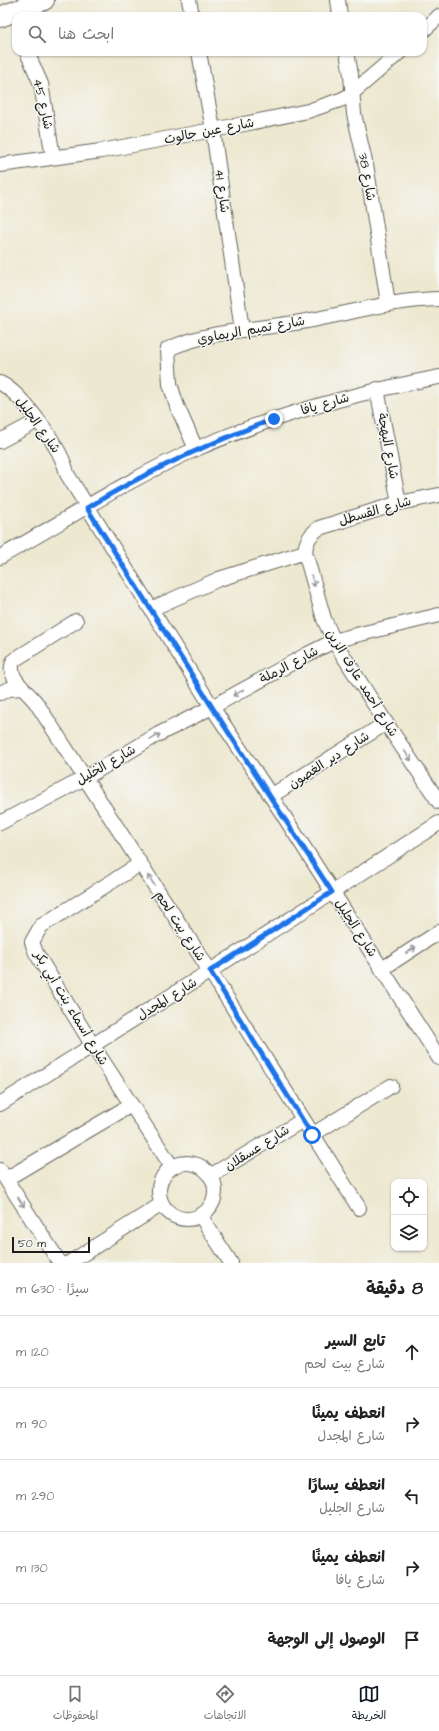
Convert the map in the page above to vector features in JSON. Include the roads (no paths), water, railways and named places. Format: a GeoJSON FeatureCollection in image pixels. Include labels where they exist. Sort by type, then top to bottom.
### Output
{"type":"FeatureCollection","features":[{"type":"Feature","properties":{"kind":"highway"},"geometry":{"type":"LineString","coordinates":[[0,17],[18,8],[44,0]]}},
{"type":"Feature","properties":{"kind":"highway"},"geometry":{"type":"LineString","coordinates":[[0,5],[18,8]]}},
{"type":"Feature","properties":{"kind":"street"},"geometry":{"type":"LineString","coordinates":[[189,0],[191,12]]}},
{"type":"Feature","properties":{"kind":"street"},"geometry":{"type":"LineString","coordinates":[[338,0],[340,12]]}},
{"type":"Feature","properties":{"kind":"street"},"geometry":{"type":"LineString","coordinates":[[427,27],[439,16]]}},
{"type":"Feature","properties":{"kind":"street","name":"شارع 45"},"geometry":{"type":"LineString","coordinates":[[29,56],[41,84],[53,157]]}},
{"type":"Feature","properties":{"kind":"street","name":"شارع 41"},"geometry":{"type":"LineString","coordinates":[[200,56],[213,130],[242,330]]}},
{"type":"Feature","properties":{"kind":"street","name":"شارع 38"},"geometry":{"type":"LineString","coordinates":[[347,56],[354,114],[366,170],[388,303]]}},
{"type":"Feature","properties":{"kind":"street","name":"شارع عين جالوت"},"geometry":{"type":"LineString","coordinates":[[0,165],[101,151],[308,111],[343,100],[395,56]]}},
{"type":"Feature","properties":{"kind":"street","name":"شارع تميم الريماوي"},"geometry":{"type":"LineString","coordinates":[[196,449],[177,406],[170,384],[168,349],[193,340],[242,330],[340,314],[388,303],[439,299]]}},
{"type":"Feature","properties":{"kind":"street","name":"شارع يافا"},"geometry":{"type":"LineString","coordinates":[[0,557],[133,480],[196,449],[274,419],[335,400],[377,389],[439,377]]}},
{"type":"Feature","properties":{"kind":"street","name":"شارع الجليل"},"geometry":{"type":"LineString","coordinates":[[0,383],[9,388],[24,402],[57,450],[67,474],[87,508],[212,707],[271,796],[439,1058]]}},
{"type":"Feature","properties":{"kind":"street","name":"شارع البهجة"},"geometry":{"type":"LineString","coordinates":[[377,389],[399,503]]}},
{"type":"Feature","properties":{"kind":"street","name":"شارع الجليل"},"geometry":{"type":"LineString","coordinates":[[0,392],[15,404],[55,464],[67,474]]}},
{"type":"Feature","properties":{"kind":"street"},"geometry":{"type":"LineString","coordinates":[[0,441],[30,426]]}},
{"type":"Feature","properties":{"kind":"street","name":"شارع القسطل"},"geometry":{"type":"LineString","coordinates":[[305,552],[309,536],[331,523],[399,503],[439,495]]}},
{"type":"Feature","properties":{"kind":"street"},"geometry":{"type":"LineString","coordinates":[[151,609],[219,579],[305,552]]}},
{"type":"Feature","properties":{"kind":"street","name":"شارع أحمد عارف الزين"},"geometry":{"type":"LineString","coordinates":[[305,552],[324,619],[334,642],[439,802]]}},
{"type":"Feature","properties":{"kind":"street","name":"شارع الرملة"},"geometry":{"type":"LineString","coordinates":[[212,707],[308,654],[334,642],[439,615]]}},
{"type":"Feature","properties":{"kind":"street","name":"شارع بيت لحم"},"geometry":{"type":"LineString","coordinates":[[76,621],[14,660],[12,666],[13,675],[22,688],[32,696],[210,971],[359,1208]]}},
{"type":"Feature","properties":{"kind":"street"},"geometry":{"type":"LineString","coordinates":[[0,693],[8,689],[22,688]]}},
{"type":"Feature","properties":{"kind":"street","name":"شارع الخليل"},"geometry":{"type":"LineString","coordinates":[[0,824],[85,778],[157,735],[212,707]]}},
{"type":"Feature","properties":{"kind":"street","name":"شارع دير الغصون"},"geometry":{"type":"LineString","coordinates":[[271,796],[386,723]]}},
{"type":"Feature","properties":{"kind":"street","name":"شارع المجدل"},"geometry":{"type":"LineString","coordinates":[[0,1104],[439,824]]}},
{"type":"Feature","properties":{"kind":"street","name":"شارع أسماء بنت أبي بكر"},"geometry":{"type":"LineString","coordinates":[[140,864],[45,922],[36,933],[32,942],[36,953],[93,1046],[172,1167]]}},
{"type":"Feature","properties":{"kind":"street"},"geometry":{"type":"LineString","coordinates":[[382,969],[439,932]]}},
{"type":"Feature","properties":{"kind":"street"},"geometry":{"type":"LineString","coordinates":[[312,1135],[390,1086]]}},
{"type":"Feature","properties":{"kind":"street"},"geometry":{"type":"LineString","coordinates":[[60,1263],[3,1174],[131,1104]]}},
{"type":"Feature","properties":{"kind":"street","name":"شارع عسقلان"},"geometry":{"type":"LineString","coordinates":[[210,1176],[303,1120]]}},
{"type":"Feature","properties":{"kind":"street"},"geometry":{"type":"LineString","coordinates":[[180,1164],[193,1164],[205,1170],[210,1176],[214,1187],[214,1198],[209,1208],[200,1215],[190,1219],[179,1218],[169,1213],[162,1204],[159,1194],[160,1184],[164,1174],[172,1167],[180,1164]]}},
{"type":"Feature","properties":{"kind":"street"},"geometry":{"type":"LineString","coordinates":[[69,1263],[162,1204]]}},
{"type":"Feature","properties":{"kind":"street"},"geometry":{"type":"LineString","coordinates":[[200,1215],[231,1263]]}}]}
